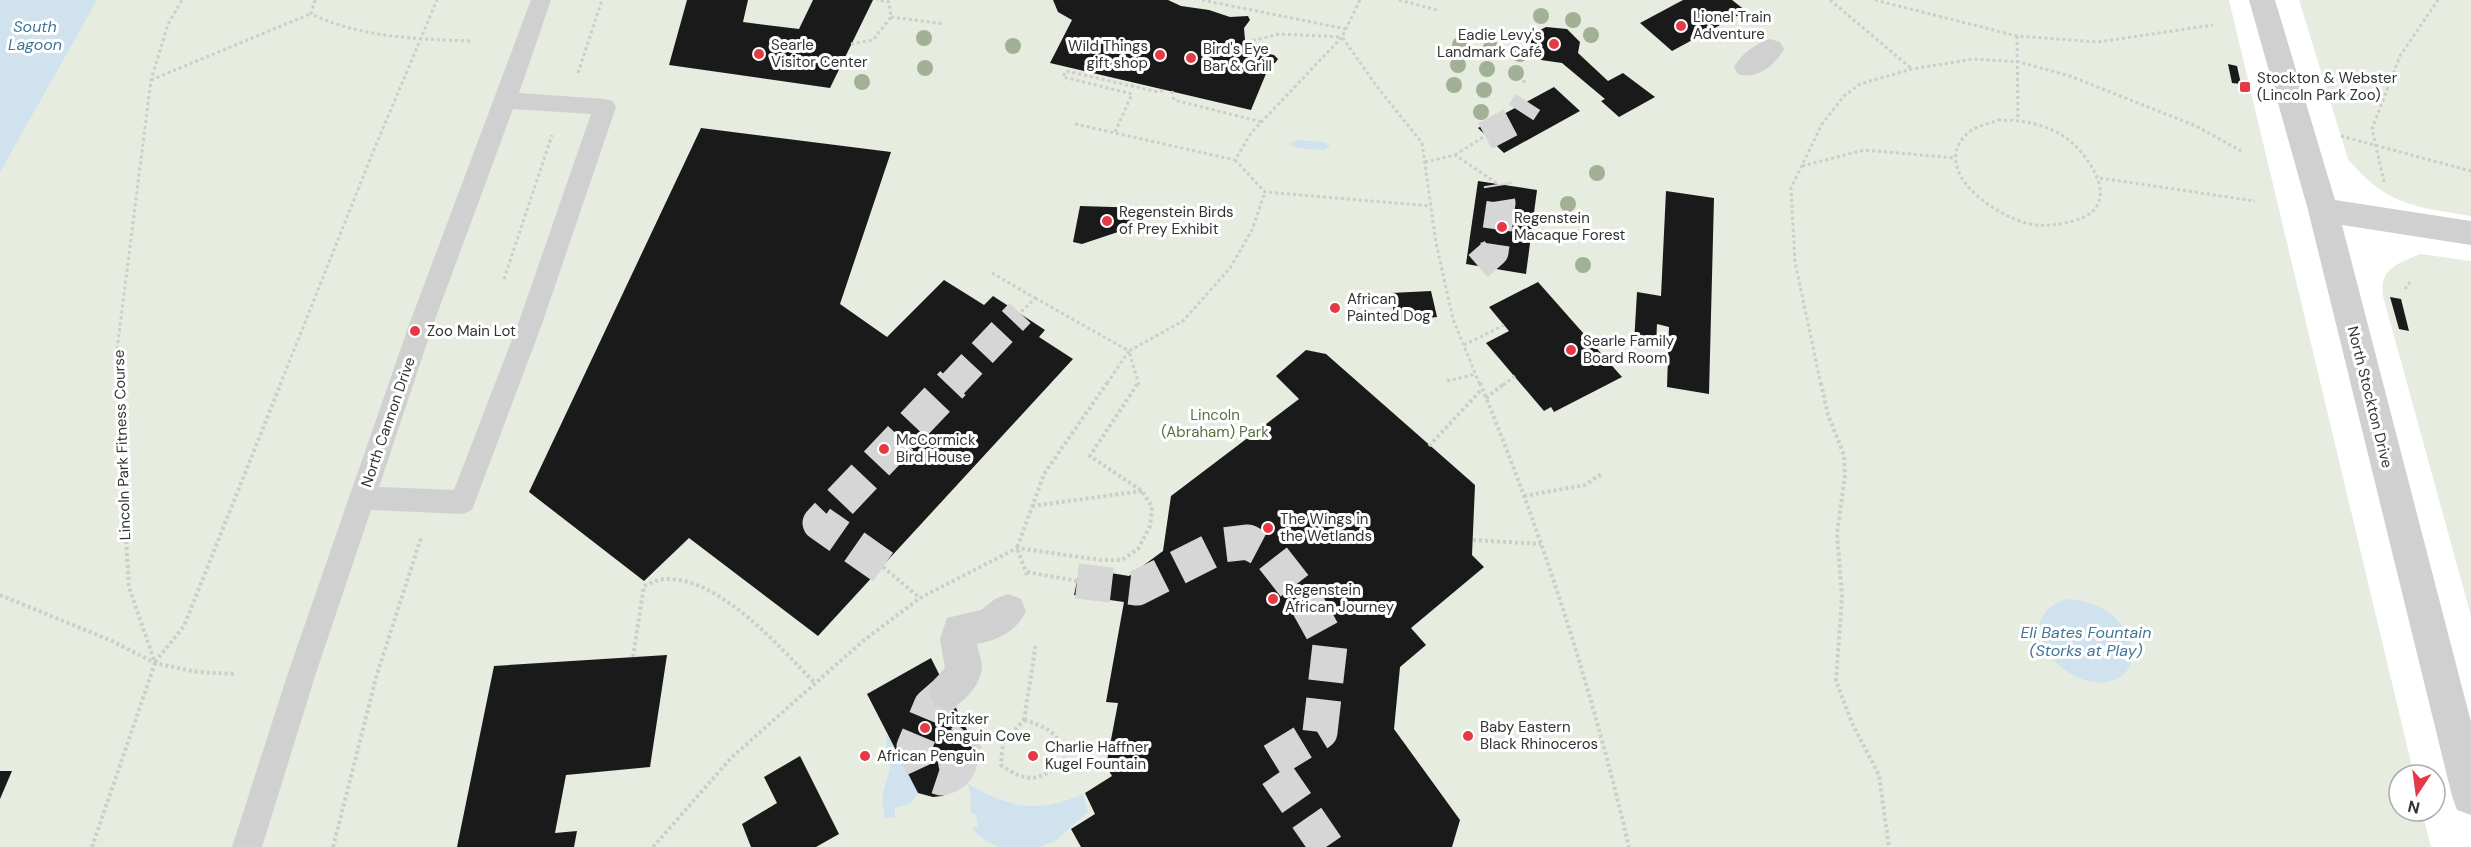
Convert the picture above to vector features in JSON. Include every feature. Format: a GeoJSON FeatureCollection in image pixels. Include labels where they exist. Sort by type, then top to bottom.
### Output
{"type":"FeatureCollection","features":[{"type":"Feature","properties":{"kind":"street","name":"North Stockton Drive"},"geometry":{"type":"LineString","coordinates":[[2262,0],[2323,210],[2471,796]]}},
{"type":"Feature","properties":{"kind":"street"},"geometry":{"type":"LineString","coordinates":[[1748,67],[1770,50]]}},
{"type":"Feature","properties":{"kind":"street"},"geometry":{"type":"LineString","coordinates":[[2323,210],[2471,232]]}},
{"type":"Feature","properties":{"kind":"street"},"geometry":{"type":"LineString","coordinates":[[947,692],[962,676],[964,662],[958,636],[960,630],[989,625],[1008,611]]}},
{"type":"Feature","properties":{"kind":"lane","name":"North Cannon Drive"},"geometry":{"type":"LineString","coordinates":[[247,847],[302,673],[421,325],[506,100],[541,0]]}},
{"type":"Feature","properties":{"kind":"lane"},"geometry":{"type":"LineString","coordinates":[[362,498],[464,502],[530,324],[605,107],[506,100]]}},
{"type":"Feature","properties":{"kind":"path","name":"Lincoln Park Fitness Course"},"geometry":{"type":"LineString","coordinates":[[155,663],[129,587],[122,498],[116,358],[151,81],[168,24],[182,0]]}},
{"type":"Feature","properties":{"kind":"path"},"geometry":{"type":"LineString","coordinates":[[311,14],[315,0]]}},
{"type":"Feature","properties":{"kind":"path"},"geometry":{"type":"LineString","coordinates":[[92,847],[155,663],[184,626],[369,163],[437,0]]}},
{"type":"Feature","properties":{"kind":"path"},"geometry":{"type":"LineString","coordinates":[[851,44],[873,40],[891,16],[889,2],[877,0]]}},
{"type":"Feature","properties":{"kind":"path"},"geometry":{"type":"LineString","coordinates":[[1202,0],[1346,29]]}},
{"type":"Feature","properties":{"kind":"path"},"geometry":{"type":"LineString","coordinates":[[1235,160],[1251,133],[1342,37],[1360,0]]}},
{"type":"Feature","properties":{"kind":"path"},"geometry":{"type":"LineString","coordinates":[[1400,0],[1437,10]]}},
{"type":"Feature","properties":{"kind":"path"},"geometry":{"type":"LineString","coordinates":[[1830,0],[1912,69]]}},
{"type":"Feature","properties":{"kind":"path"},"geometry":{"type":"LineString","coordinates":[[1875,0],[2017,36],[2098,42],[2213,25]]}},
{"type":"Feature","properties":{"kind":"path"},"geometry":{"type":"LineString","coordinates":[[2385,185],[2372,129],[2400,56],[2438,0]]}},
{"type":"Feature","properties":{"kind":"path"},"geometry":{"type":"LineString","coordinates":[[1206,9],[1210,2]]}},
{"type":"Feature","properties":{"kind":"path"},"geometry":{"type":"LineString","coordinates":[[151,81],[311,14]]}},
{"type":"Feature","properties":{"kind":"path"},"geometry":{"type":"LineString","coordinates":[[311,14],[333,26],[359,34],[472,41]]}},
{"type":"Feature","properties":{"kind":"path"},"geometry":{"type":"LineString","coordinates":[[891,16],[945,24]]}},
{"type":"Feature","properties":{"kind":"path"},"geometry":{"type":"LineString","coordinates":[[1247,42],[1280,34],[1342,37]]}},
{"type":"Feature","properties":{"kind":"path"},"geometry":{"type":"LineString","coordinates":[[2017,36],[2018,120]]}},
{"type":"Feature","properties":{"kind":"path"},"geometry":{"type":"LineString","coordinates":[[1342,37],[1378,88],[1422,143],[1436,243],[1454,319],[1524,495],[1607,754],[1629,847]]}},
{"type":"Feature","properties":{"kind":"path"},"geometry":{"type":"LineString","coordinates":[[1889,847],[1879,775],[1852,723],[1836,681],[1842,596],[1837,534],[1845,475],[1844,455],[1828,415],[1794,262],[1791,188],[1822,124],[1844,96],[1860,84],[1912,69],[1974,60],[2019,62],[2070,76],[2196,126],[2241,151]]}},
{"type":"Feature","properties":{"kind":"path"},"geometry":{"type":"LineString","coordinates":[[1115,132],[1132,94],[1063,77],[1066,71],[1158,92],[1165,90]]}},
{"type":"Feature","properties":{"kind":"path"},"geometry":{"type":"LineString","coordinates":[[1172,91],[1174,99],[1193,106],[1262,122]]}},
{"type":"Feature","properties":{"kind":"path"},"geometry":{"type":"LineString","coordinates":[[1998,120],[2018,120],[2040,125],[2061,134],[2079,147],[2092,162],[2100,178],[2102,190],[2099,201],[2084,217],[2058,226],[2026,224],[2010,219],[1982,203],[1962,181],[1955,158],[1959,144],[1967,132],[1998,120]]}},
{"type":"Feature","properties":{"kind":"path"},"geometry":{"type":"LineString","coordinates":[[1075,124],[1235,160],[1265,192],[1431,206]]}},
{"type":"Feature","properties":{"kind":"path"},"geometry":{"type":"LineString","coordinates":[[1425,162],[1455,155],[1485,136]]}},
{"type":"Feature","properties":{"kind":"path"},"geometry":{"type":"LineString","coordinates":[[2341,136],[2374,143],[2471,171]]}},
{"type":"Feature","properties":{"kind":"path"},"geometry":{"type":"LineString","coordinates":[[1801,167],[1864,150],[1955,158]]}},
{"type":"Feature","properties":{"kind":"path"},"geometry":{"type":"LineString","coordinates":[[1455,155],[1498,184]]}},
{"type":"Feature","properties":{"kind":"path"},"geometry":{"type":"LineString","coordinates":[[2100,178],[2255,201]]}},
{"type":"Feature","properties":{"kind":"path"},"geometry":{"type":"LineString","coordinates":[[1030,582],[1017,548],[1044,474],[1129,351],[1184,321],[1230,268],[1252,230],[1265,192]]}},
{"type":"Feature","properties":{"kind":"path"},"geometry":{"type":"LineString","coordinates":[[653,847],[732,757],[863,641],[920,598],[1017,548],[1101,560],[1122,560],[1138,549],[1150,526],[1152,507],[1142,491],[1090,456],[1139,385],[1129,351],[992,273]]}},
{"type":"Feature","properties":{"kind":"path"},"geometry":{"type":"LineString","coordinates":[[2405,289],[2410,282]]}},
{"type":"Feature","properties":{"kind":"path"},"geometry":{"type":"LineString","coordinates":[[1020,313],[1035,298]]}},
{"type":"Feature","properties":{"kind":"path"},"geometry":{"type":"LineString","coordinates":[[1464,345],[1504,325]]}},
{"type":"Feature","properties":{"kind":"path"},"geometry":{"type":"LineString","coordinates":[[1447,381],[1476,374]]}},
{"type":"Feature","properties":{"kind":"path"},"geometry":{"type":"LineString","coordinates":[[1486,398],[1515,376]]}},
{"type":"Feature","properties":{"kind":"path"},"geometry":{"type":"LineString","coordinates":[[1429,446],[1482,389]]}},
{"type":"Feature","properties":{"kind":"path"},"geometry":{"type":"LineString","coordinates":[[1524,495],[1585,484],[1604,473]]}},
{"type":"Feature","properties":{"kind":"path"},"geometry":{"type":"LineString","coordinates":[[1032,506],[1142,491]]}},
{"type":"Feature","properties":{"kind":"path"},"geometry":{"type":"LineString","coordinates":[[1473,540],[1540,544]]}},
{"type":"Feature","properties":{"kind":"path"},"geometry":{"type":"LineString","coordinates":[[883,567],[920,598]]}},
{"type":"Feature","properties":{"kind":"path"},"geometry":{"type":"LineString","coordinates":[[1026,572],[1077,581]]}},
{"type":"Feature","properties":{"kind":"path"},"geometry":{"type":"LineString","coordinates":[[633,657],[645,586],[666,579],[688,581],[736,607],[815,683]]}},
{"type":"Feature","properties":{"kind":"path"},"geometry":{"type":"LineString","coordinates":[[0,595],[111,641],[155,663],[197,672],[235,674]]}},
{"type":"Feature","properties":{"kind":"path"},"geometry":{"type":"LineString","coordinates":[[1024,720],[1049,729],[1064,742],[1066,757],[1052,773],[1034,780],[1015,775],[1001,765],[1003,743],[1024,720],[1037,632]]}},
{"type":"Feature","properties":{"kind":"path"},"geometry":{"type":"LineString","coordinates":[[969,735],[981,730],[1003,743]]}},
{"type":"Feature","properties":{"kind":"green space","name":"Lincoln (Abraham) Park"},"geometry":{"type":"Polygon","coordinates":[[[0,0],[2229,0],[2411,763],[2387,763],[2387,823],[2425,823],[2431,847],[0,847],[0,0]]]}},
{"type":"Feature","properties":{"kind":"green space"},"geometry":{"type":"Polygon","coordinates":[[[2299,0],[2471,0],[2471,216],[2418,206],[2389,195],[2362,174],[2348,159],[2299,0]]]}},
{"type":"Feature","properties":{"kind":"green space"},"geometry":{"type":"Polygon","coordinates":[[[2420,254],[2471,261],[2471,616],[2383,296],[2384,279],[2387,273],[2398,264],[2420,254]]]}},
{"type":"Feature","properties":{"kind":"water","name":"South Lagoon"},"geometry":{"type":"Polygon","coordinates":[[[0,0],[97,0],[0,172],[0,0]]]}},
{"type":"Feature","properties":{"kind":"water","name":"Eli Bates Fountain (Storks at Play)"},"geometry":{"type":"Polygon","coordinates":[[[2067,599],[2084,601],[2100,607],[2117,619],[2123,627],[2128,636],[2132,655],[2131,664],[2118,678],[2101,683],[2082,679],[2065,670],[2050,656],[2041,640],[2040,624],[2048,610],[2067,599]]]}},
{"type":"Feature","properties":{"kind":"water"},"geometry":{"type":"Polygon","coordinates":[[[888,735],[918,793],[910,804],[895,808],[895,818],[885,818],[883,802],[890,767],[886,745],[888,735]]]}},
{"type":"Feature","properties":{"kind":"water"},"geometry":{"type":"Polygon","coordinates":[[[968,784],[997,798],[1024,806],[1052,804],[1083,794],[1088,812],[1055,841],[1039,847],[998,847],[980,837],[972,828],[978,826],[976,815],[970,812],[971,798],[968,784]]]}},
{"type":"Feature","properties":{"kind":"building","name":"Searle Visitor Center"},"geometry":{"type":"Polygon","coordinates":[[[687,0],[748,0],[743,22],[799,29],[813,0],[873,0],[830,88],[669,65],[687,0]]]}},
{"type":"Feature","properties":{"kind":"building","name":"Wild Things gift shop"},"geometry":{"type":"Polygon","coordinates":[[[1053,0],[1168,0],[1181,6],[1209,10],[1230,17],[1248,16],[1250,20],[1244,28],[1245,40],[1259,52],[1274,55],[1278,59],[1275,63],[1270,64],[1251,110],[1050,63],[1072,20],[1058,12],[1053,0]]]}},
{"type":"Feature","properties":{"kind":"building","name":"Lionel Train Adventure"},"geometry":{"type":"Polygon","coordinates":[[[1683,0],[1732,0],[1746,11],[1672,51],[1640,23],[1683,0]]]}},
{"type":"Feature","properties":{"kind":"building"},"geometry":{"type":"Polygon","coordinates":[[[1546,27],[1567,29],[1580,42],[1578,53],[1608,81],[1623,73],[1655,97],[1619,117],[1601,101],[1605,99],[1562,63],[1541,60],[1530,48],[1532,34],[1546,27]]]}},
{"type":"Feature","properties":{"kind":"building"},"geometry":{"type":"Polygon","coordinates":[[[2228,64],[2237,66],[2241,84],[2232,83],[2228,64]]]}},
{"type":"Feature","properties":{"kind":"building"},"geometry":{"type":"Polygon","coordinates":[[[1554,87],[1580,111],[1504,153],[1478,128],[1554,87]]]}},
{"type":"Feature","properties":{"kind":"building"},"geometry":{"type":"Polygon","coordinates":[[[701,128],[891,152],[840,304],[887,337],[944,280],[984,305],[993,296],[1045,330],[1039,337],[1073,359],[818,636],[689,538],[644,581],[529,492],[701,128]]]}},
{"type":"Feature","properties":{"kind":"building","name":"Regenstein Macaque Forest"},"geometry":{"type":"Polygon","coordinates":[[[1478,181],[1537,190],[1526,274],[1466,264],[1478,181]]]}},
{"type":"Feature","properties":{"kind":"building"},"geometry":{"type":"Polygon","coordinates":[[[1666,191],[1714,198],[1709,394],[1667,387],[1669,327],[1657,324],[1656,346],[1634,343],[1637,292],[1661,296],[1666,191]]]}},
{"type":"Feature","properties":{"kind":"building","name":"Regenstein Birds of Prey Exhibit"},"geometry":{"type":"Polygon","coordinates":[[[1080,206],[1145,208],[1152,211],[1121,231],[1082,244],[1073,242],[1080,206]]]}},
{"type":"Feature","properties":{"kind":"building","name":"Searle Family Board Room"},"geometry":{"type":"Polygon","coordinates":[[[1538,282],[1622,377],[1554,412],[1551,407],[1544,411],[1486,343],[1509,331],[1489,307],[1538,282]]]}},
{"type":"Feature","properties":{"kind":"building"},"geometry":{"type":"Polygon","coordinates":[[[1431,291],[1437,317],[1395,321],[1391,293],[1431,291]]]}},
{"type":"Feature","properties":{"kind":"building"},"geometry":{"type":"Polygon","coordinates":[[[2390,297],[2401,299],[2409,331],[2399,329],[2390,297]]]}},
{"type":"Feature","properties":{"kind":"building","name":"Regenstein African Journey"},"geometry":{"type":"Polygon","coordinates":[[[1306,350],[1326,354],[1475,485],[1472,555],[1484,567],[1411,628],[1426,645],[1400,667],[1394,729],[1460,820],[1452,847],[1081,847],[1071,829],[1095,814],[1085,793],[1112,776],[1106,766],[1118,703],[1106,702],[1124,602],[1074,595],[1080,568],[1129,576],[1163,551],[1171,496],[1299,399],[1276,376],[1306,350]]]}},
{"type":"Feature","properties":{"kind":"building"},"geometry":{"type":"Polygon","coordinates":[[[667,655],[650,767],[566,775],[555,833],[577,831],[574,847],[457,847],[494,666],[667,655]]]}},
{"type":"Feature","properties":{"kind":"building","name":"Pritzker Penguin Cove"},"geometry":{"type":"Polygon","coordinates":[[[931,658],[976,748],[977,758],[975,769],[959,789],[933,797],[918,793],[867,694],[931,658]]]}},
{"type":"Feature","properties":{"kind":"building"},"geometry":{"type":"Polygon","coordinates":[[[800,756],[839,834],[816,847],[751,847],[742,824],[777,803],[764,777],[800,756]]]}},
{"type":"Feature","properties":{"kind":"building"},"geometry":{"type":"Polygon","coordinates":[[[0,771],[12,771],[0,799],[0,771]]]}},
{"type":"Feature","properties":{"kind":"waterway"},"geometry":{"type":"LineString","coordinates":[[1296,144],[1324,146]]}},
{"type":"Feature","properties":{"kind":"tunnel"},"geometry":{"type":"LineString","coordinates":[[1485,136],[1517,119],[1528,102]]}},
{"type":"Feature","properties":{"kind":"tunnel"},"geometry":{"type":"LineString","coordinates":[[1478,266],[1494,252],[1501,203],[1498,184]]}},
{"type":"Feature","properties":{"kind":"tunnel"},"geometry":{"type":"LineString","coordinates":[[952,385],[1020,313]]}},
{"type":"Feature","properties":{"kind":"tunnel"},"geometry":{"type":"LineString","coordinates":[[883,567],[820,523],[953,383]]}},
{"type":"Feature","properties":{"kind":"tunnel"},"geometry":{"type":"LineString","coordinates":[[1077,581],[1137,588],[1223,545],[1248,542],[1269,553],[1304,598],[1330,645],[1320,732],[1269,763],[1327,847]]}},
{"type":"Feature","properties":{"kind":"tunnel"},"geometry":{"type":"LineString","coordinates":[[947,692],[931,706],[914,747],[926,773],[941,778],[953,773],[959,766],[961,744],[969,735]]}},
{"type":"Feature","properties":{"kind":"place","name":"Lionel Train Adventure"},"geometry":{"type":"Point","coordinates":[1681,26]}},
{"type":"Feature","properties":{"kind":"place","name":"Eadie Levy's Landmark Café"},"geometry":{"type":"Point","coordinates":[1554,44]}},
{"type":"Feature","properties":{"kind":"place","name":"Searle Visitor Center"},"geometry":{"type":"Point","coordinates":[759,54]}},
{"type":"Feature","properties":{"kind":"place","name":"Wild Things gift shop"},"geometry":{"type":"Point","coordinates":[1160,55]}},
{"type":"Feature","properties":{"kind":"place","name":"Bird's Eye Bar & Grill"},"geometry":{"type":"Point","coordinates":[1191,58]}},
{"type":"Feature","properties":{"kind":"place","name":"Stockton & Webster (Lincoln Park Zoo)"},"geometry":{"type":"Point","coordinates":[2245,87]}},
{"type":"Feature","properties":{"kind":"place","name":"Regenstein Birds of Prey Exhibit"},"geometry":{"type":"Point","coordinates":[1107,221]}},
{"type":"Feature","properties":{"kind":"place","name":"Regenstein Macaque Forest"},"geometry":{"type":"Point","coordinates":[1502,227]}},
{"type":"Feature","properties":{"kind":"place","name":"African Painted Dog"},"geometry":{"type":"Point","coordinates":[1335,308]}},
{"type":"Feature","properties":{"kind":"place","name":"Zoo Main Lot"},"geometry":{"type":"Point","coordinates":[415,331]}},
{"type":"Feature","properties":{"kind":"place","name":"Searle Family Board Room"},"geometry":{"type":"Point","coordinates":[1571,350]}},
{"type":"Feature","properties":{"kind":"place","name":"McCormick Bird House"},"geometry":{"type":"Point","coordinates":[884,449]}},
{"type":"Feature","properties":{"kind":"place","name":"The Wings in the Wetlands"},"geometry":{"type":"Point","coordinates":[1268,528]}},
{"type":"Feature","properties":{"kind":"place","name":"Regenstein African Journey"},"geometry":{"type":"Point","coordinates":[1273,599]}},
{"type":"Feature","properties":{"kind":"place","name":"Pritzker Penguin Cove"},"geometry":{"type":"Point","coordinates":[925,728]}},
{"type":"Feature","properties":{"kind":"place","name":"Baby Eastern Black Rhinoceros"},"geometry":{"type":"Point","coordinates":[1468,736]}},
{"type":"Feature","properties":{"kind":"place","name":"African Penguin"},"geometry":{"type":"Point","coordinates":[865,756]}},
{"type":"Feature","properties":{"kind":"place","name":"Charlie Haffner Kugel Fountain"},"geometry":{"type":"Point","coordinates":[1033,756]}}]}
